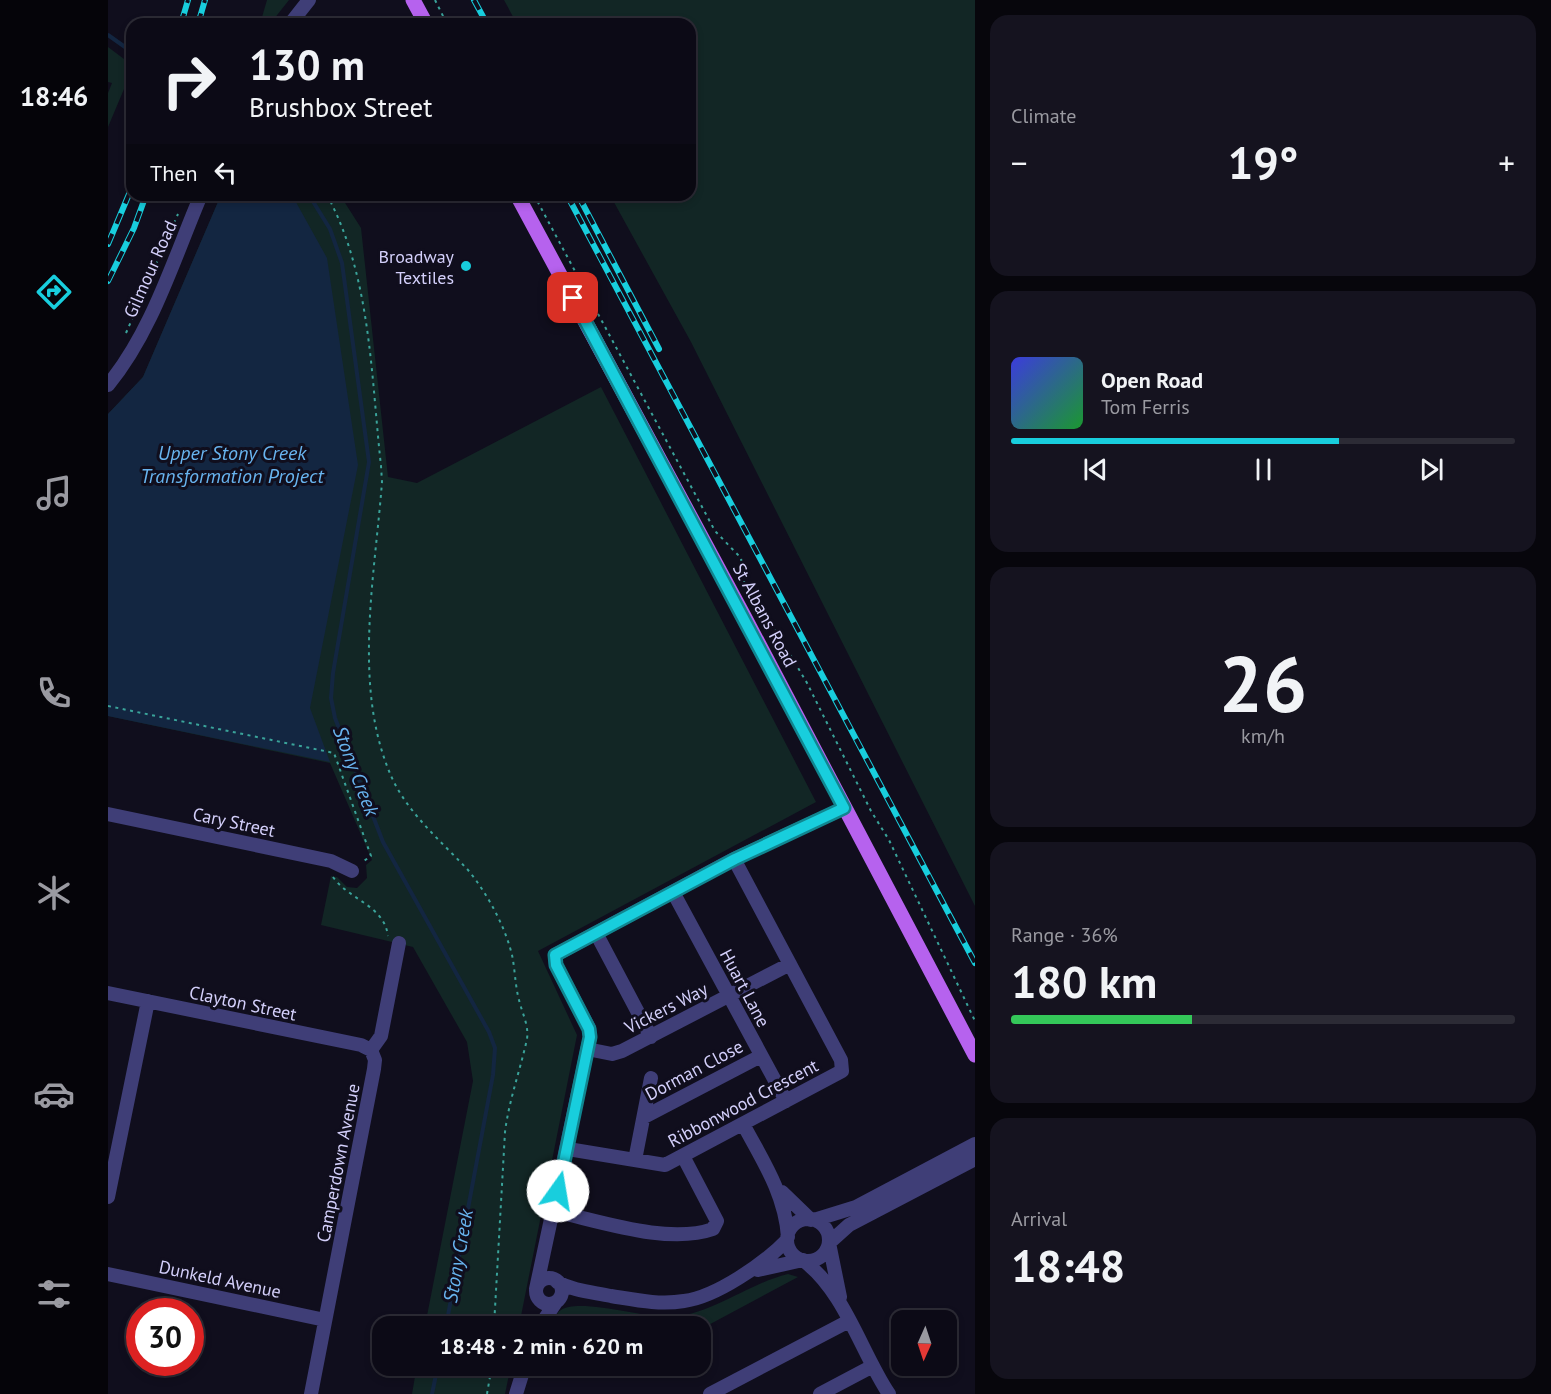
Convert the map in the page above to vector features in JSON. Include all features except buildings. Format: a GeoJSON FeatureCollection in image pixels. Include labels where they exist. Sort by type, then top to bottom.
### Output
{"type":"FeatureCollection","features":[{"type":"Feature","properties":{"kind":"main road"},"geometry":{"type":"LineString","coordinates":[[413,0],[423,18]]}},
{"type":"Feature","properties":{"kind":"main road","name":"St Albans Road"},"geometry":{"type":"LineString","coordinates":[[521,201],[744,616],[975,1055]]}},
{"type":"Feature","properties":{"kind":"street"},"geometry":{"type":"LineString","coordinates":[[295,18],[309,0]]}},
{"type":"Feature","properties":{"kind":"street","name":"Gilmour Road"},"geometry":{"type":"LineString","coordinates":[[108,385],[124,365],[147,323],[198,201]]}},
{"type":"Feature","properties":{"kind":"street"},"geometry":{"type":"LineString","coordinates":[[538,1316],[537,1293],[568,1149],[589,1029],[556,965],[555,955],[735,859],[844,808]]}},
{"type":"Feature","properties":{"kind":"street","name":"Cary Street"},"geometry":{"type":"LineString","coordinates":[[108,814],[331,861],[352,871]]}},
{"type":"Feature","properties":{"kind":"street","name":"Ribbonwood Crescent"},"geometry":{"type":"LineString","coordinates":[[568,1149],[665,1165],[842,1071],[841,1060],[735,859]]}},
{"type":"Feature","properties":{"kind":"street","name":"Huart Lane"},"geometry":{"type":"LineString","coordinates":[[674,892],[786,1101]]}},
{"type":"Feature","properties":{"kind":"street"},"geometry":{"type":"LineString","coordinates":[[596,933],[651,1037]]}},
{"type":"Feature","properties":{"kind":"street","name":"Camperdown Avenue"},"geometry":{"type":"LineString","coordinates":[[311,1394],[375,1069],[375,1060],[371,1050],[381,1036],[393,941]]}},
{"type":"Feature","properties":{"kind":"street","name":"Vickers Way"},"geometry":{"type":"LineString","coordinates":[[587,1049],[612,1054],[651,1037],[790,964]]}},
{"type":"Feature","properties":{"kind":"street","name":"Clayton Street"},"geometry":{"type":"LineString","coordinates":[[108,993],[361,1045],[371,1050]]}},
{"type":"Feature","properties":{"kind":"street"},"geometry":{"type":"LineString","coordinates":[[108,1197],[148,1001]]}},
{"type":"Feature","properties":{"kind":"street","name":"Dorman Close"},"geometry":{"type":"LineString","coordinates":[[644,1117],[761,1056]]}},
{"type":"Feature","properties":{"kind":"street","name":"Dorman Close"},"geometry":{"type":"LineString","coordinates":[[635,1160],[651,1078]]}},
{"type":"Feature","properties":{"kind":"street"},"geometry":{"type":"LineString","coordinates":[[743,1124],[777,1186],[785,1208],[787,1239],[792,1253],[821,1276],[847,1318],[871,1367],[889,1394]]}},
{"type":"Feature","properties":{"kind":"street"},"geometry":{"type":"LineString","coordinates":[[742,1275],[787,1239],[793,1226],[855,1208],[975,1144]]}},
{"type":"Feature","properties":{"kind":"street"},"geometry":{"type":"LineString","coordinates":[[553,1211],[663,1233],[697,1235],[713,1229],[717,1221],[683,1156]]}},
{"type":"Feature","properties":{"kind":"street"},"geometry":{"type":"LineString","coordinates":[[537,1293],[545,1279],[556,1281],[567,1287],[656,1303],[687,1301],[742,1275],[769,1266],[817,1259],[827,1250],[829,1243],[849,1225],[975,1159]]}},
{"type":"Feature","properties":{"kind":"street"},"geometry":{"type":"LineString","coordinates":[[777,1186],[827,1231],[833,1269],[847,1318]]}},
{"type":"Feature","properties":{"kind":"street"},"geometry":{"type":"LineString","coordinates":[[544,1254],[546,1266],[561,1288],[558,1301],[546,1316]]}},
{"type":"Feature","properties":{"kind":"street","name":"Dunkeld Avenue"},"geometry":{"type":"LineString","coordinates":[[108,1274],[325,1320]]}},
{"type":"Feature","properties":{"kind":"street"},"geometry":{"type":"LineString","coordinates":[[537,1293],[548,1304],[596,1293]]}},
{"type":"Feature","properties":{"kind":"street"},"geometry":{"type":"LineString","coordinates":[[710,1394],[847,1318]]}},
{"type":"Feature","properties":{"kind":"street"},"geometry":{"type":"LineString","coordinates":[[820,1394],[871,1367]]}},
{"type":"Feature","properties":{"kind":"street"},"geometry":{"type":"LineString","coordinates":[[516,1394],[522,1376]]}},
{"type":"Feature","properties":{"kind":"path"},"geometry":{"type":"LineString","coordinates":[[435,0],[444,18]]}},
{"type":"Feature","properties":{"kind":"path"},"geometry":{"type":"LineString","coordinates":[[330,201],[341,221],[355,267],[370,364],[381,466],[369,655],[370,696],[377,735],[397,789],[470,873],[493,909],[512,955],[518,999],[527,1025],[527,1039],[509,1105],[495,1316]]}},
{"type":"Feature","properties":{"kind":"path"},"geometry":{"type":"LineString","coordinates":[[537,201],[715,531],[741,558],[746,590]]}},
{"type":"Feature","properties":{"kind":"path"},"geometry":{"type":"LineString","coordinates":[[126,334],[182,206]]}},
{"type":"Feature","properties":{"kind":"path"},"geometry":{"type":"LineString","coordinates":[[756,610],[775,629],[807,683],[871,811],[889,840],[975,1021]]}},
{"type":"Feature","properties":{"kind":"path"},"geometry":{"type":"LineString","coordinates":[[108,706],[334,753],[370,856],[352,871]]}},
{"type":"Feature","properties":{"kind":"path"},"geometry":{"type":"LineString","coordinates":[[331,875],[343,890],[379,915],[393,941]]}},
{"type":"Feature","properties":{"kind":"path"},"geometry":{"type":"LineString","coordinates":[[487,1394],[490,1376]]}},
{"type":"Feature","properties":{"kind":"green space"},"geometry":{"type":"Polygon","coordinates":[[[267,0],[289,0],[275,18],[262,18],[267,0]]]}},
{"type":"Feature","properties":{"kind":"green space"},"geometry":{"type":"Polygon","coordinates":[[[504,0],[975,0],[975,906],[691,342],[613,201],[696,201],[696,18],[514,18],[504,0]]]}},
{"type":"Feature","properties":{"kind":"green space"},"geometry":{"type":"Polygon","coordinates":[[[108,47],[126,60],[126,84],[108,127],[108,93],[112,83],[108,82],[108,47]]]}},
{"type":"Feature","properties":{"kind":"green space"},"geometry":{"type":"Polygon","coordinates":[[[218,201],[344,201],[361,228],[388,477],[417,483],[601,387],[816,802],[538,951],[577,1035],[521,1316],[427,1316],[473,1081],[467,1042],[413,947],[321,925],[331,876],[337,877],[347,887],[357,888],[367,878],[366,865],[372,860],[330,763],[108,716],[108,414],[143,377],[218,201]]]}},
{"type":"Feature","properties":{"kind":"green space"},"geometry":{"type":"Polygon","coordinates":[[[788,1274],[798,1277],[711,1324],[711,1316],[682,1316],[713,1306],[788,1274]]]}},
{"type":"Feature","properties":{"kind":"green space"},"geometry":{"type":"Polygon","coordinates":[[[569,1307],[596,1307],[656,1316],[556,1316],[559,1311],[569,1307]]]}},
{"type":"Feature","properties":{"kind":"green space"},"geometry":{"type":"Polygon","coordinates":[[[415,1376],[509,1376],[505,1394],[412,1394],[415,1376]]]}},
{"type":"Feature","properties":{"kind":"water","name":"Upper Stony Creek Transformation Project"},"geometry":{"type":"Polygon","coordinates":[[[218,201],[295,201],[327,258],[358,465],[310,708],[330,762],[108,716],[108,414],[143,377],[218,201]]]}},
{"type":"Feature","properties":{"kind":"waterway","name":"Stony Creek"},"geometry":{"type":"LineString","coordinates":[[108,35],[126,48]]}},
{"type":"Feature","properties":{"kind":"waterway","name":"Stony Creek"},"geometry":{"type":"LineString","coordinates":[[313,201],[330,229],[342,263],[369,462],[333,673],[331,698],[335,718],[383,842],[489,1032],[495,1048],[493,1075],[448,1316]]}},
{"type":"Feature","properties":{"kind":"waterway","name":"Stony Creek"},"geometry":{"type":"LineString","coordinates":[[432,1394],[436,1376]]}},
{"type":"Feature","properties":{"kind":"railway"},"geometry":{"type":"LineString","coordinates":[[183,18],[188,0]]}},
{"type":"Feature","properties":{"kind":"railway"},"geometry":{"type":"LineString","coordinates":[[200,18],[205,0]]}},
{"type":"Feature","properties":{"kind":"railway"},"geometry":{"type":"LineString","coordinates":[[474,0],[484,18]]}},
{"type":"Feature","properties":{"kind":"railway"},"geometry":{"type":"LineString","coordinates":[[108,244],[126,201]]}},
{"type":"Feature","properties":{"kind":"railway"},"geometry":{"type":"LineString","coordinates":[[108,281],[134,228],[144,201]]}},
{"type":"Feature","properties":{"kind":"railway"},"geometry":{"type":"LineString","coordinates":[[570,201],[975,963]]}},
{"type":"Feature","properties":{"kind":"railway"},"geometry":{"type":"LineString","coordinates":[[581,201],[659,349]]}},
{"type":"Feature","properties":{"kind":"place","name":"Broadway Textiles"},"geometry":{"type":"Point","coordinates":[466,266]}},
{"type":"Feature","properties":{"kind":"route"},"geometry":{"type":"LineString","coordinates":[[558,1191],[590,1037],[589,1029],[556,965],[555,955],[735,859],[844,808],[573,298]]}}]}
